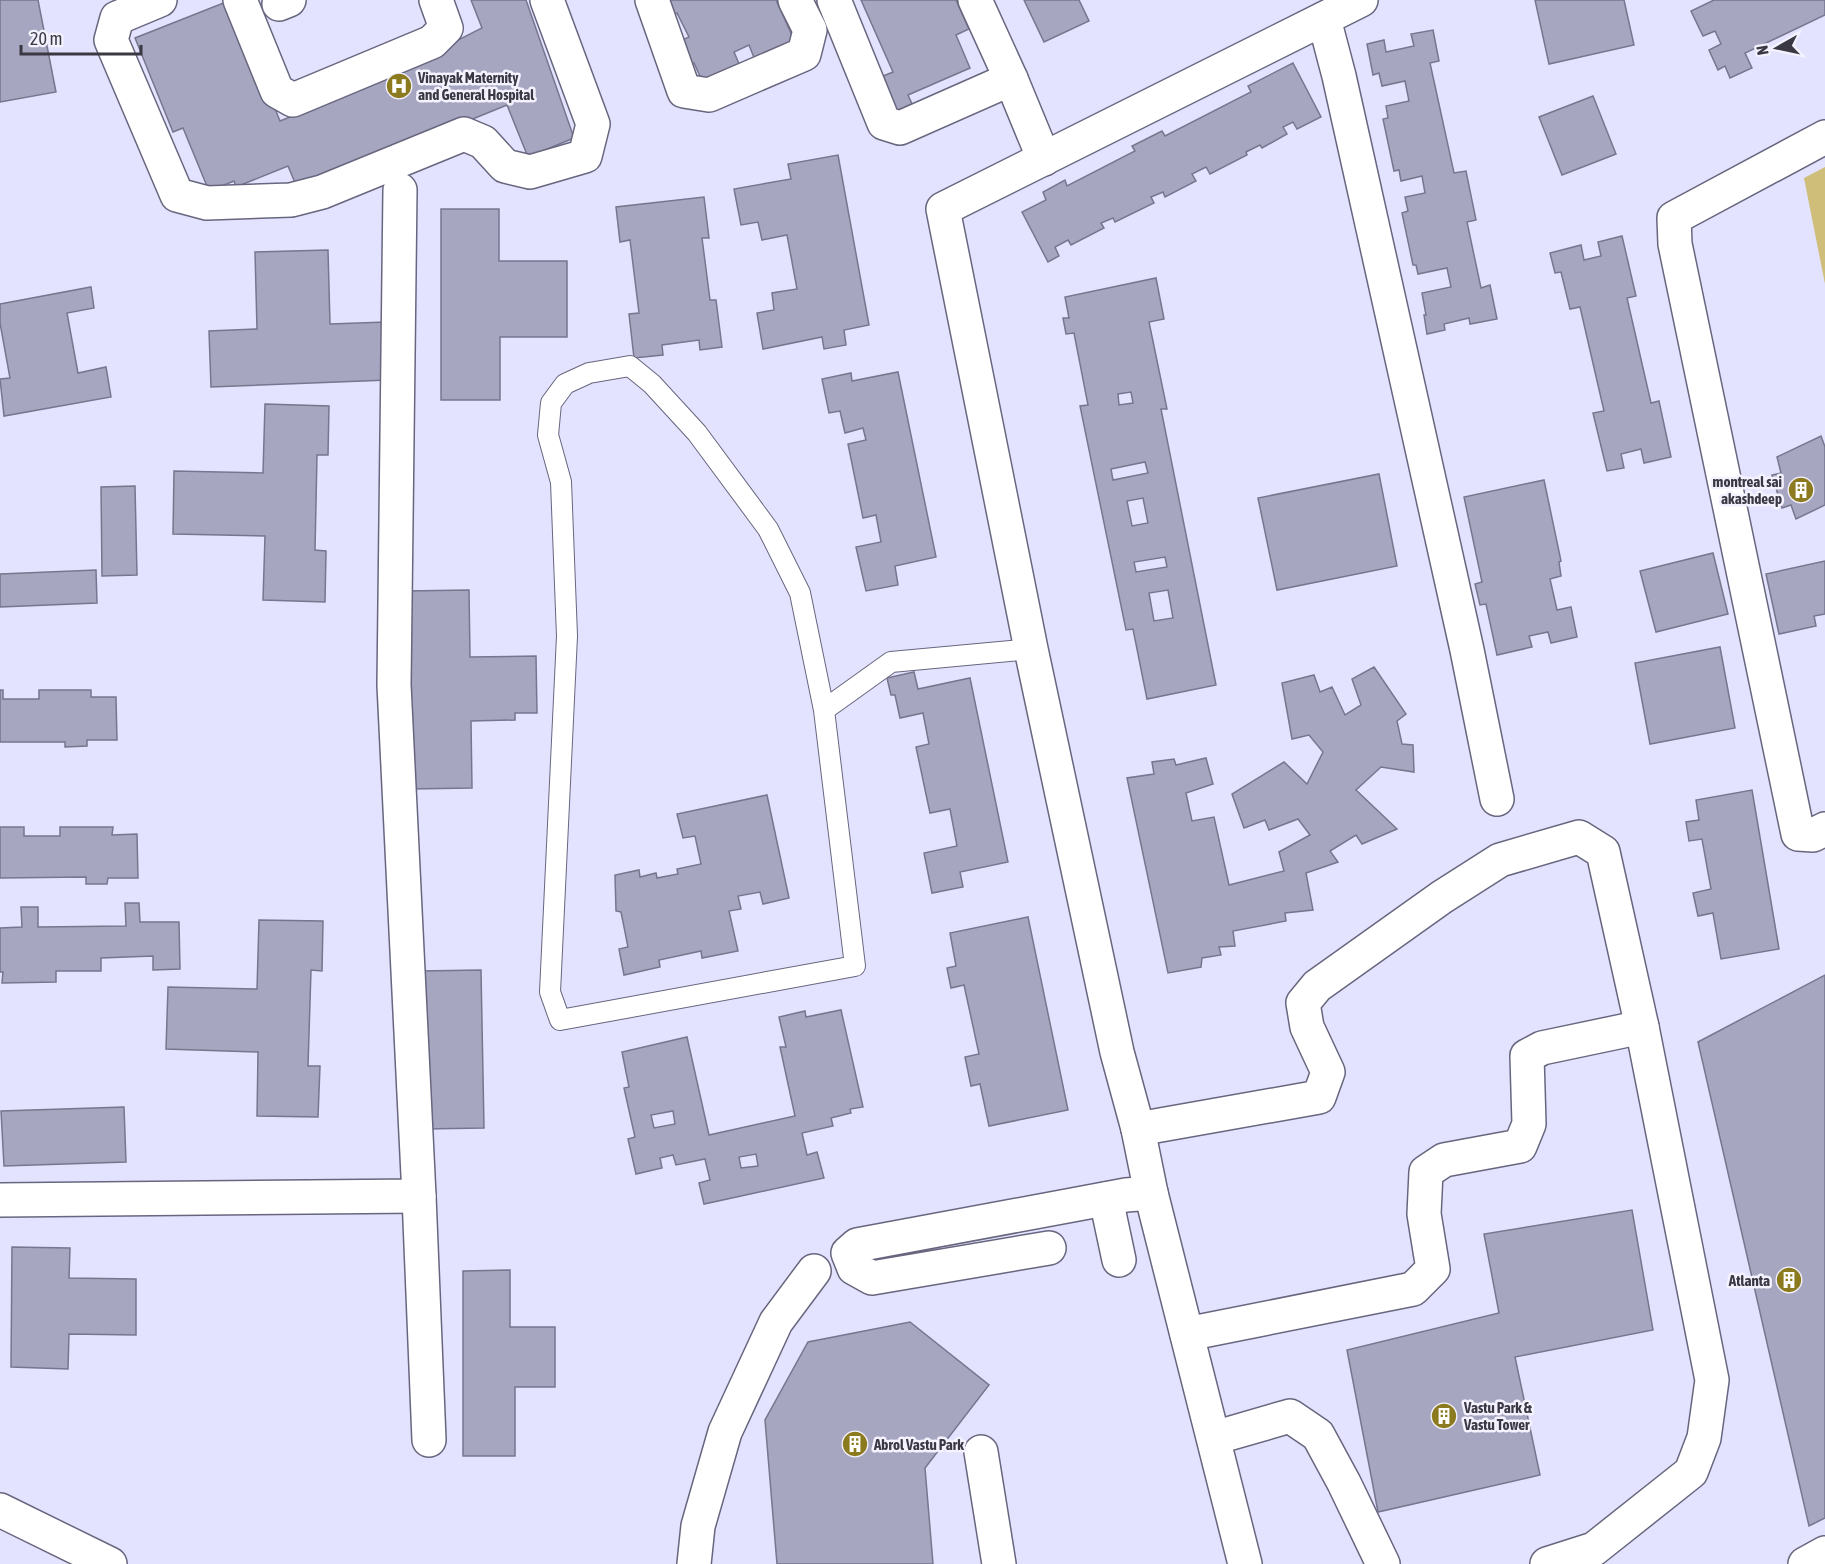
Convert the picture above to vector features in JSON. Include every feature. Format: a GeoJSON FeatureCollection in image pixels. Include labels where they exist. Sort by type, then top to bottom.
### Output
{"type":"FeatureCollection","features":[{"type":"Feature","properties":{"kind":"street"},"geometry":{"type":"LineString","coordinates":[[160,0],[117,18],[111,40],[177,195],[207,203],[291,200],[322,192],[464,134],[483,142],[505,166],[531,172],[585,156],[593,124],[547,0]]}},
{"type":"Feature","properties":{"kind":"street"},"geometry":{"type":"LineString","coordinates":[[240,0],[277,91],[293,100],[432,42],[446,28],[436,0]]}},
{"type":"Feature","properties":{"kind":"street"},"geometry":{"type":"LineString","coordinates":[[652,0],[684,91],[709,95],[804,54],[810,30],[795,0]]}},
{"type":"Feature","properties":{"kind":"street"},"geometry":{"type":"LineString","coordinates":[[834,0],[884,123],[900,128],[1011,79]]}},
{"type":"Feature","properties":{"kind":"street"},"geometry":{"type":"LineString","coordinates":[[975,0],[1044,159]]}},
{"type":"Feature","properties":{"kind":"street"},"geometry":{"type":"LineString","coordinates":[[1245,1564],[1151,1193],[1138,1129],[1114,1041],[1031,649],[943,209],[1361,0]]}},
{"type":"Feature","properties":{"kind":"street"},"geometry":{"type":"LineString","coordinates":[[1324,19],[1339,76],[1454,591],[1497,799]]}},
{"type":"Feature","properties":{"kind":"street"},"geometry":{"type":"LineString","coordinates":[[1825,137],[1674,218],[1675,244],[1797,834],[1813,835],[1825,829]]}},
{"type":"Feature","properties":{"kind":"street"},"geometry":{"type":"LineString","coordinates":[[400,189],[394,685],[429,1440]]}},
{"type":"Feature","properties":{"kind":"street"},"geometry":{"type":"LineString","coordinates":[[1138,1129],[1319,1097],[1328,1072],[1307,1028],[1303,1003],[1317,986],[1442,897],[1500,860],[1579,837],[1603,852],[1642,1027],[1712,1380],[1704,1438],[1691,1472],[1597,1557],[1547,1564]]}},
{"type":"Feature","properties":{"kind":"street"},"geometry":{"type":"LineString","coordinates":[[1187,1334],[1413,1289],[1433,1269],[1424,1214],[1426,1172],[1444,1160],[1520,1146],[1529,1124],[1527,1056],[1542,1048],[1642,1027]]}},
{"type":"Feature","properties":{"kind":"street"},"geometry":{"type":"LineString","coordinates":[[1049,1248],[872,1278],[854,1268],[848,1253],[857,1245],[1106,1199],[1151,1193]]}},
{"type":"Feature","properties":{"kind":"street"},"geometry":{"type":"LineString","coordinates":[[0,1200],[419,1196]]}},
{"type":"Feature","properties":{"kind":"street"},"geometry":{"type":"LineString","coordinates":[[1106,1199],[1115,1260],[1166,1251]]}},
{"type":"Feature","properties":{"kind":"street"},"geometry":{"type":"LineString","coordinates":[[694,1564],[698,1527],[725,1432],[776,1322],[814,1271]]}},
{"type":"Feature","properties":{"kind":"street"},"geometry":{"type":"LineString","coordinates":[[1214,1438],[1290,1416],[1318,1436],[1344,1483],[1383,1564]]}},
{"type":"Feature","properties":{"kind":"street"},"geometry":{"type":"LineString","coordinates":[[981,1452],[999,1564]]}},
{"type":"Feature","properties":{"kind":"street"},"geometry":{"type":"LineString","coordinates":[[0,1510],[110,1564]]}},
{"type":"Feature","properties":{"kind":"street"},"geometry":{"type":"LineString","coordinates":[[1805,1564],[1825,1553]]}},
{"type":"Feature","properties":{"kind":"lane"},"geometry":{"type":"LineString","coordinates":[[630,366],[652,384],[697,434],[768,529],[800,593],[824,710],[855,966],[560,1020],[550,992],[567,636],[561,482],[548,435],[551,403],[566,384],[589,373],[630,366]]}},
{"type":"Feature","properties":{"kind":"lane"},"geometry":{"type":"LineString","coordinates":[[824,710],[891,662],[1031,649]]}},
{"type":"Feature","properties":{"kind":"shaded area"},"geometry":{"type":"Polygon","coordinates":[[[1825,167],[1825,284],[1804,178],[1825,167]]]}},
{"type":"Feature","properties":{"kind":"building"},"geometry":{"type":"Polygon","coordinates":[[[0,0],[38,0],[56,92],[0,102],[0,0]]]}},
{"type":"Feature","properties":{"kind":"building"},"geometry":{"type":"Polygon","coordinates":[[[231,0],[280,121],[372,84],[482,28],[471,0],[526,0],[574,138],[528,157],[507,105],[298,190],[288,166],[236,187],[234,181],[209,191],[183,128],[173,132],[135,38],[231,0]]]}},
{"type":"Feature","properties":{"kind":"building"},"geometry":{"type":"Polygon","coordinates":[[[662,0],[776,0],[795,42],[755,60],[749,45],[734,52],[740,66],[703,83],[680,41],[689,37],[677,13],[670,17],[662,0]]]}},
{"type":"Feature","properties":{"kind":"building"},"geometry":{"type":"Polygon","coordinates":[[[861,0],[956,0],[969,29],[956,35],[970,68],[908,95],[912,104],[887,116],[871,81],[893,72],[861,0]]]}},
{"type":"Feature","properties":{"kind":"building"},"geometry":{"type":"Polygon","coordinates":[[[1024,0],[1079,0],[1089,21],[1044,42],[1024,0]]]}},
{"type":"Feature","properties":{"kind":"building"},"geometry":{"type":"Polygon","coordinates":[[[1535,0],[1624,0],[1634,45],[1549,64],[1535,0]]]}},
{"type":"Feature","properties":{"kind":"building"},"geometry":{"type":"Polygon","coordinates":[[[1714,0],[1825,0],[1825,15],[1745,53],[1752,68],[1730,78],[1725,66],[1718,70],[1709,50],[1721,44],[1715,31],[1703,36],[1691,11],[1714,0]]]}},
{"type":"Feature","properties":{"kind":"building"},"geometry":{"type":"Polygon","coordinates":[[[1433,30],[1439,61],[1430,63],[1454,173],[1466,171],[1476,220],[1467,222],[1481,288],[1490,285],[1497,319],[1470,324],[1469,318],[1444,324],[1445,330],[1427,334],[1422,293],[1451,287],[1447,268],[1418,274],[1416,265],[1413,265],[1402,213],[1408,211],[1405,197],[1425,193],[1422,176],[1401,181],[1399,170],[1394,171],[1383,119],[1388,118],[1386,106],[1409,101],[1405,81],[1382,86],[1379,73],[1373,75],[1367,44],[1384,40],[1386,52],[1414,46],[1411,34],[1433,30]]]}},
{"type":"Feature","properties":{"kind":"building"},"geometry":{"type":"Polygon","coordinates":[[[1293,63],[1321,117],[1297,129],[1293,122],[1283,127],[1287,134],[1262,148],[1260,145],[1246,152],[1247,155],[1210,174],[1206,167],[1192,174],[1196,181],[1165,197],[1163,192],[1151,197],[1154,203],[1115,222],[1113,218],[1101,223],[1104,228],[1071,245],[1068,240],[1055,247],[1059,256],[1048,262],[1022,212],[1046,200],[1043,192],[1065,180],[1067,186],[1135,151],[1132,146],[1162,131],[1165,136],[1251,92],[1248,86],[1293,63]]]}},
{"type":"Feature","properties":{"kind":"building"},"geometry":{"type":"Polygon","coordinates":[[[1593,96],[1616,154],[1562,175],[1539,117],[1593,96]]]}},
{"type":"Feature","properties":{"kind":"building"},"geometry":{"type":"Polygon","coordinates":[[[838,155],[869,325],[844,330],[846,345],[824,349],[822,337],[763,349],[757,313],[774,310],[772,293],[797,289],[787,235],[762,240],[758,222],[741,225],[734,189],[791,179],[788,164],[838,155]]]}},
{"type":"Feature","properties":{"kind":"building"},"geometry":{"type":"Polygon","coordinates":[[[704,197],[709,238],[702,238],[710,300],[716,300],[722,347],[700,350],[699,340],[662,345],[663,355],[634,358],[629,314],[639,313],[630,240],[620,242],[616,207],[704,197]]]}},
{"type":"Feature","properties":{"kind":"building"},"geometry":{"type":"Polygon","coordinates":[[[441,209],[499,209],[499,261],[567,261],[567,337],[500,337],[500,400],[441,400],[441,209]]]}},
{"type":"Feature","properties":{"kind":"building"},"geometry":{"type":"Polygon","coordinates":[[[1622,236],[1636,296],[1627,298],[1651,403],[1659,401],[1671,457],[1644,463],[1641,449],[1621,454],[1624,468],[1607,471],[1593,413],[1604,411],[1580,307],[1570,309],[1561,272],[1555,273],[1550,253],[1581,245],[1584,260],[1601,256],[1598,242],[1622,236]]]}},
{"type":"Feature","properties":{"kind":"building"},"geometry":{"type":"Polygon","coordinates":[[[328,250],[330,324],[386,322],[388,380],[211,387],[209,331],[257,329],[255,252],[328,250]]]}},
{"type":"Feature","properties":{"kind":"building"},"geometry":{"type":"Polygon","coordinates":[[[1156,278],[1164,319],[1149,322],[1167,409],[1161,409],[1216,685],[1147,699],[1133,629],[1126,630],[1080,406],[1088,405],[1074,333],[1066,334],[1063,318],[1069,318],[1065,297],[1156,278]],[[1131,392],[1118,394],[1119,405],[1133,403],[1131,392]],[[1145,462],[1111,469],[1113,480],[1148,473],[1145,462]],[[1143,498],[1127,501],[1132,526],[1148,523],[1143,498]],[[1165,557],[1134,562],[1136,572],[1167,567],[1165,557]],[[1168,590],[1149,593],[1154,621],[1173,618],[1168,590]]]}},
{"type":"Feature","properties":{"kind":"building"},"geometry":{"type":"Polygon","coordinates":[[[91,287],[94,308],[67,313],[78,373],[106,367],[111,397],[4,416],[0,379],[10,378],[0,323],[0,304],[91,287]]]}},
{"type":"Feature","properties":{"kind":"building"},"geometry":{"type":"Polygon","coordinates":[[[898,372],[936,557],[895,566],[898,585],[866,591],[856,547],[881,542],[876,515],[863,518],[848,444],[866,440],[863,428],[845,433],[840,411],[829,413],[822,379],[851,373],[852,381],[898,372]]]}},
{"type":"Feature","properties":{"kind":"building"},"geometry":{"type":"Polygon","coordinates":[[[265,404],[329,406],[328,455],[317,455],[315,550],[326,551],[325,602],[263,600],[265,536],[173,534],[174,471],[263,473],[265,404]]]}},
{"type":"Feature","properties":{"kind":"building","name":"montreal sai akashdeep"},"geometry":{"type":"Polygon","coordinates":[[[1821,436],[1825,447],[1825,505],[1796,519],[1791,505],[1782,508],[1772,475],[1781,473],[1777,457],[1821,436]]]}},
{"type":"Feature","properties":{"kind":"building"},"geometry":{"type":"Polygon","coordinates":[[[1379,474],[1397,566],[1277,590],[1258,498],[1379,474]]]}},
{"type":"Feature","properties":{"kind":"building"},"geometry":{"type":"Polygon","coordinates":[[[1544,480],[1561,561],[1559,562],[1561,576],[1550,579],[1557,610],[1571,607],[1577,637],[1551,643],[1548,632],[1529,636],[1532,647],[1497,655],[1486,604],[1480,605],[1475,584],[1482,582],[1464,497],[1544,480]]]}},
{"type":"Feature","properties":{"kind":"building"},"geometry":{"type":"Polygon","coordinates":[[[135,486],[137,575],[102,576],[101,487],[135,486]]]}},
{"type":"Feature","properties":{"kind":"building"},"geometry":{"type":"Polygon","coordinates":[[[1713,553],[1728,614],[1656,632],[1640,571],[1713,553]]]}},
{"type":"Feature","properties":{"kind":"building"},"geometry":{"type":"Polygon","coordinates":[[[1825,561],[1825,614],[1814,616],[1816,626],[1779,634],[1766,574],[1825,561]]]}},
{"type":"Feature","properties":{"kind":"building"},"geometry":{"type":"Polygon","coordinates":[[[96,570],[97,603],[0,607],[0,574],[96,570]]]}},
{"type":"Feature","properties":{"kind":"building"},"geometry":{"type":"Polygon","coordinates":[[[469,590],[470,657],[536,656],[537,713],[515,713],[515,720],[471,721],[472,788],[410,789],[406,591],[469,590]]]}},
{"type":"Feature","properties":{"kind":"building"},"geometry":{"type":"Polygon","coordinates":[[[1720,647],[1735,728],[1650,744],[1635,663],[1720,647]]]}},
{"type":"Feature","properties":{"kind":"building"},"geometry":{"type":"Polygon","coordinates":[[[1374,667],[1406,714],[1397,721],[1402,744],[1413,745],[1414,772],[1381,767],[1356,790],[1397,829],[1362,844],[1356,835],[1330,851],[1338,862],[1306,873],[1313,910],[1285,913],[1286,921],[1233,931],[1235,946],[1219,947],[1221,955],[1202,958],[1201,967],[1168,973],[1127,778],[1154,774],[1152,762],[1174,759],[1176,765],[1206,758],[1213,784],[1186,793],[1192,821],[1214,817],[1229,885],[1284,871],[1279,852],[1310,835],[1298,819],[1269,830],[1265,820],[1244,828],[1232,794],[1284,762],[1307,784],[1323,752],[1309,735],[1292,739],[1282,683],[1314,675],[1320,692],[1332,687],[1345,715],[1361,705],[1352,679],[1374,667]]]}},
{"type":"Feature","properties":{"kind":"building"},"geometry":{"type":"Polygon","coordinates":[[[914,672],[918,689],[970,678],[1008,862],[960,872],[963,887],[932,893],[924,853],[957,846],[950,809],[930,813],[916,747],[929,744],[923,713],[900,718],[895,695],[891,695],[887,678],[914,672]]]}},
{"type":"Feature","properties":{"kind":"building"},"geometry":{"type":"Polygon","coordinates":[[[0,690],[3,690],[3,699],[39,699],[39,690],[91,690],[91,697],[116,697],[117,740],[87,740],[87,746],[65,747],[65,742],[0,742],[0,690]]]}},
{"type":"Feature","properties":{"kind":"building"},"geometry":{"type":"Polygon","coordinates":[[[1752,790],[1779,949],[1721,959],[1713,913],[1698,916],[1693,893],[1711,889],[1702,839],[1689,841],[1686,822],[1699,820],[1696,800],[1752,790]]]}},
{"type":"Feature","properties":{"kind":"building"},"geometry":{"type":"Polygon","coordinates":[[[767,795],[789,898],[763,904],[760,892],[738,896],[741,909],[729,911],[738,951],[702,958],[701,951],[659,960],[660,967],[624,975],[619,949],[628,947],[621,912],[616,911],[615,875],[639,870],[640,877],[656,873],[657,878],[678,874],[677,869],[701,864],[695,836],[683,838],[677,814],[767,795]]]}},
{"type":"Feature","properties":{"kind":"building"},"geometry":{"type":"Polygon","coordinates":[[[0,827],[24,827],[24,836],[60,836],[60,827],[113,827],[112,835],[137,834],[138,878],[108,878],[107,884],[86,884],[86,877],[0,878],[0,827]]]}},
{"type":"Feature","properties":{"kind":"building"},"geometry":{"type":"Polygon","coordinates":[[[125,903],[139,903],[140,922],[179,922],[180,969],[153,970],[153,956],[101,958],[101,971],[56,971],[56,982],[2,983],[0,928],[22,927],[21,907],[38,907],[38,927],[126,926],[125,903]]]}},
{"type":"Feature","properties":{"kind":"building"},"geometry":{"type":"Polygon","coordinates":[[[1028,917],[1068,1110],[989,1126],[980,1084],[971,1086],[965,1057],[979,1054],[964,985],[951,988],[947,968],[956,966],[950,933],[1028,917]]]}},
{"type":"Feature","properties":{"kind":"building"},"geometry":{"type":"Polygon","coordinates":[[[259,920],[323,921],[322,971],[311,970],[308,1066],[320,1066],[318,1117],[257,1116],[258,1052],[166,1049],[168,987],[257,989],[259,920]]]}},
{"type":"Feature","properties":{"kind":"building"},"geometry":{"type":"Polygon","coordinates":[[[481,970],[484,1128],[424,1129],[421,971],[481,970]]]}},
{"type":"Feature","properties":{"kind":"building","name":"Atlanta"},"geometry":{"type":"Polygon","coordinates":[[[1825,975],[1825,1518],[1809,1526],[1698,1042],[1825,975]]]}},
{"type":"Feature","properties":{"kind":"building"},"geometry":{"type":"Polygon","coordinates":[[[841,1010],[863,1107],[850,1109],[851,1113],[831,1118],[833,1126],[802,1133],[807,1155],[817,1152],[824,1178],[704,1204],[699,1183],[710,1180],[705,1159],[676,1165],[673,1155],[660,1158],[662,1168],[636,1174],[628,1139],[635,1137],[624,1088],[629,1087],[622,1052],[687,1037],[709,1135],[795,1116],[780,1047],[786,1047],[779,1017],[805,1011],[806,1017],[841,1010]],[[673,1111],[651,1115],[654,1128],[675,1124],[673,1111]],[[756,1154],[739,1157],[741,1168],[758,1166],[756,1154]]]}},
{"type":"Feature","properties":{"kind":"building"},"geometry":{"type":"Polygon","coordinates":[[[124,1107],[126,1162],[4,1166],[1,1111],[124,1107]]]}},
{"type":"Feature","properties":{"kind":"building","name":"Vastu Park & Vastu Tower"},"geometry":{"type":"Polygon","coordinates":[[[1632,1210],[1653,1330],[1515,1357],[1540,1475],[1378,1512],[1347,1350],[1499,1313],[1484,1234],[1632,1210]]]}},
{"type":"Feature","properties":{"kind":"building"},"geometry":{"type":"Polygon","coordinates":[[[12,1247],[70,1248],[69,1278],[136,1279],[136,1335],[69,1334],[68,1369],[11,1367],[12,1247]]]}},
{"type":"Feature","properties":{"kind":"building"},"geometry":{"type":"Polygon","coordinates":[[[510,1270],[510,1327],[555,1327],[555,1387],[515,1387],[515,1456],[463,1456],[463,1271],[510,1270]]]}},
{"type":"Feature","properties":{"kind":"building","name":"Abrol Vastu Park"},"geometry":{"type":"Polygon","coordinates":[[[910,1322],[989,1385],[925,1468],[933,1564],[777,1564],[765,1420],[808,1342],[910,1322]]]}},
{"type":"Feature","properties":{"kind":"place","name":"Vinayak Maternity and General Hospital"},"geometry":{"type":"Point","coordinates":[399,86]}},
{"type":"Feature","properties":{"kind":"place","name":"montreal sai akashdeep"},"geometry":{"type":"Point","coordinates":[1801,490]}},
{"type":"Feature","properties":{"kind":"place","name":"Atlanta"},"geometry":{"type":"Point","coordinates":[1789,1280]}},
{"type":"Feature","properties":{"kind":"place","name":"Vastu Park & Vastu Tower"},"geometry":{"type":"Point","coordinates":[1444,1416]}},
{"type":"Feature","properties":{"kind":"place","name":"Abrol Vastu Park"},"geometry":{"type":"Point","coordinates":[855,1444]}}]}
